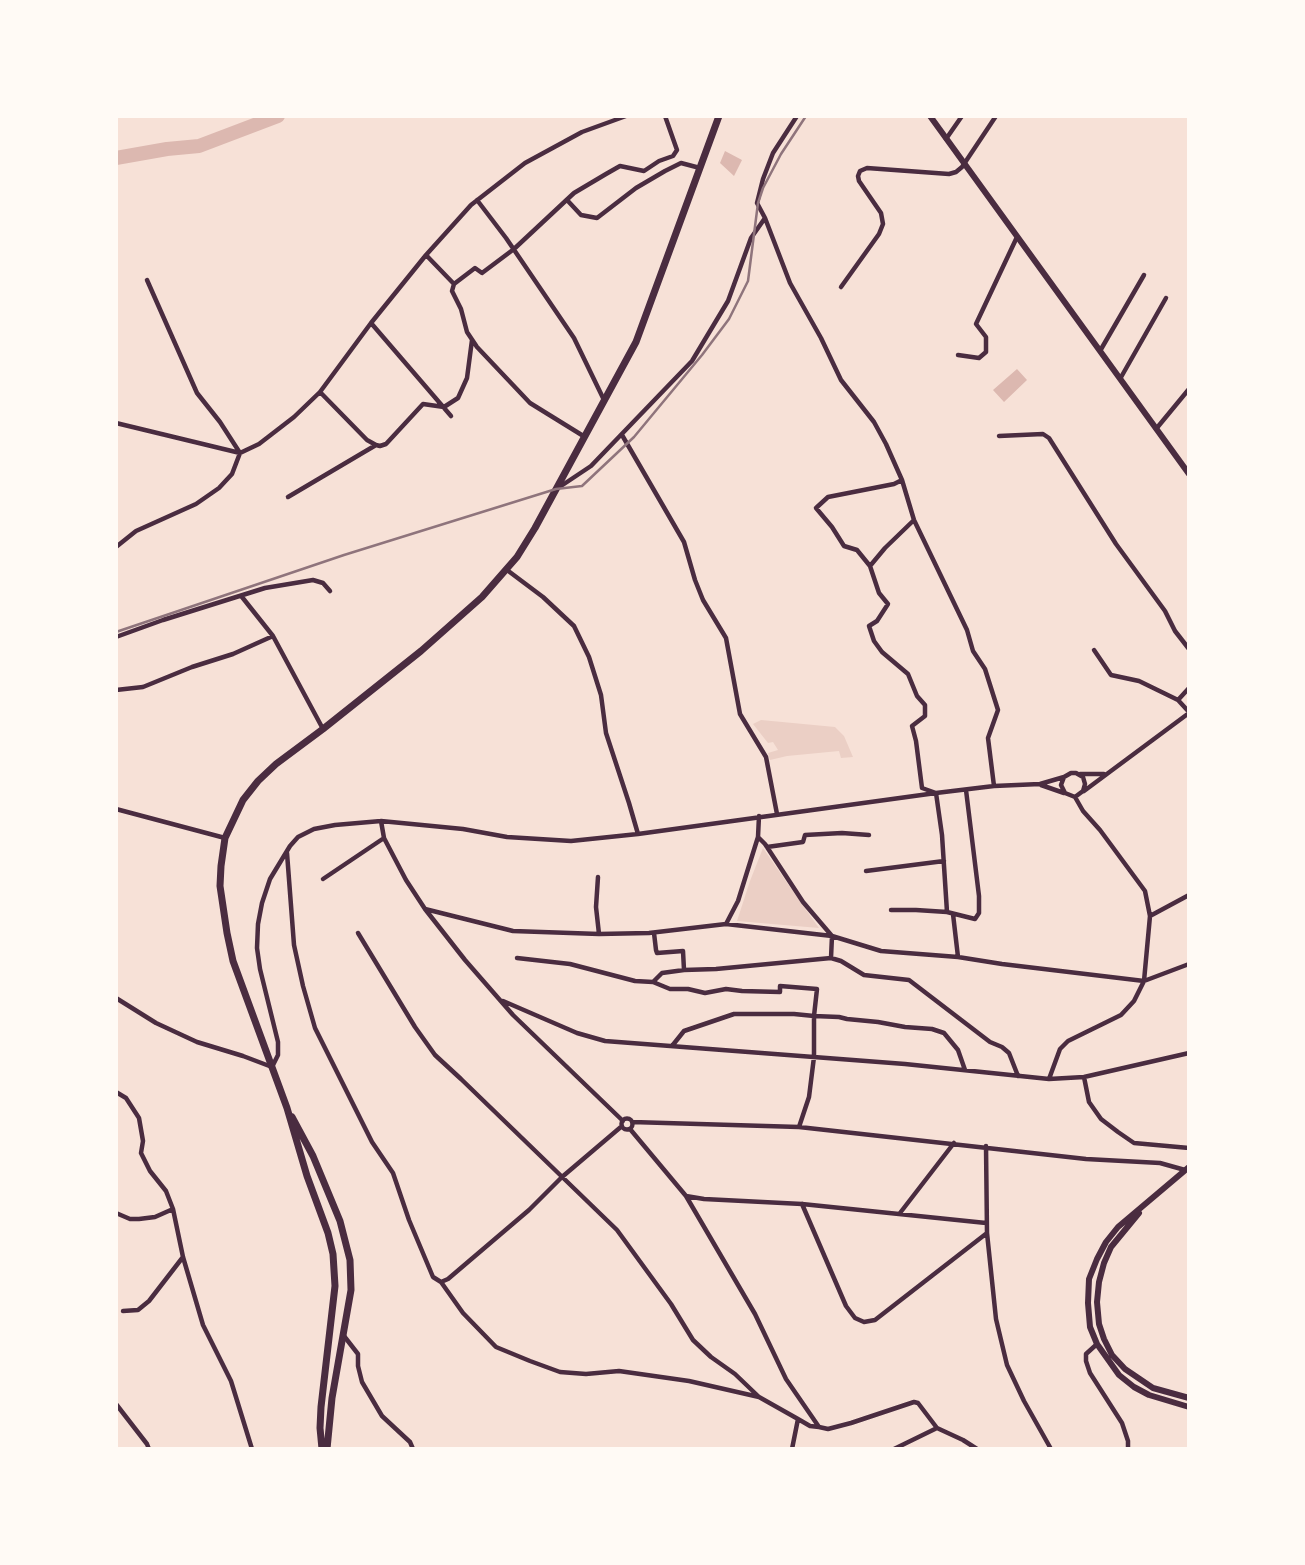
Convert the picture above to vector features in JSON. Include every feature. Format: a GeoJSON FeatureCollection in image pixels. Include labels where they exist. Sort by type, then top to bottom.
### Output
{"type":"FeatureCollection","features":[{"type":"Feature","properties":{"kind":"main road"},"geometry":{"type":"LineString","coordinates":[[322,1449],[321,1407],[335,1286],[335,1264],[328,1232],[307,1176],[287,1108],[234,961],[227,933],[220,886],[224,838],[243,800],[258,781],[276,764],[323,729],[435,639],[482,597],[507,570],[526,543],[636,342],[719,116]]}},
{"type":"Feature","properties":{"kind":"main road"},"geometry":{"type":"LineString","coordinates":[[930,116],[1189,474]]}},
{"type":"Feature","properties":{"kind":"main road"},"geometry":{"type":"LineString","coordinates":[[287,1108],[312,1156],[340,1221],[348,1247],[352,1274],[344,1336],[332,1398],[327,1449]]}},
{"type":"Feature","properties":{"kind":"main road"},"geometry":{"type":"LineString","coordinates":[[1187,1168],[1118,1227],[1106,1242],[1089,1279],[1088,1303],[1090,1328],[1097,1344],[1119,1375],[1134,1387],[1149,1395],[1189,1407]]}},
{"type":"Feature","properties":{"kind":"main road"},"geometry":{"type":"LineString","coordinates":[[1150,1201],[1111,1247],[1104,1263],[1098,1282],[1099,1324],[1112,1355],[1125,1369],[1153,1388],[1189,1398]]}},
{"type":"Feature","properties":{"kind":"street"},"geometry":{"type":"LineString","coordinates":[[116,423],[240,452],[259,444],[294,417],[320,392],[371,323],[426,254],[477,200],[525,163],[582,132],[626,116]]}},
{"type":"Feature","properties":{"kind":"street"},"geometry":{"type":"LineString","coordinates":[[584,437],[530,402],[477,347],[467,332],[461,308],[452,291],[454,284],[475,268],[482,273],[514,249],[574,193],[620,166],[644,171],[659,161],[673,156],[677,150],[665,116]]}},
{"type":"Feature","properties":{"kind":"street"},"geometry":{"type":"LineString","coordinates":[[797,116],[773,153],[757,202],[790,283],[821,338],[841,380],[874,422],[902,480],[914,520],[966,630],[973,651],[985,669],[998,710],[988,738],[994,786]]}},
{"type":"Feature","properties":{"kind":"street"},"geometry":{"type":"LineString","coordinates":[[946,139],[962,116]]}},
{"type":"Feature","properties":{"kind":"street"},"geometry":{"type":"LineString","coordinates":[[841,287],[879,234],[883,224],[881,213],[859,181],[860,171],[867,168],[949,174],[956,172],[996,116]]}},
{"type":"Feature","properties":{"kind":"street"},"geometry":{"type":"LineString","coordinates":[[567,200],[581,215],[597,218],[636,188],[665,171],[682,163],[700,168]]}},
{"type":"Feature","properties":{"kind":"street"},"geometry":{"type":"LineString","coordinates":[[477,200],[514,249],[574,338],[604,400]]}},
{"type":"Feature","properties":{"kind":"street"},"geometry":{"type":"LineString","coordinates":[[556,489],[592,466],[692,361],[728,301],[751,238],[765,218]]}},
{"type":"Feature","properties":{"kind":"street"},"geometry":{"type":"LineString","coordinates":[[958,355],[979,358],[986,352],[986,337],[976,324],[1017,237]]}},
{"type":"Feature","properties":{"kind":"street"},"geometry":{"type":"LineString","coordinates":[[426,254],[454,284]]}},
{"type":"Feature","properties":{"kind":"street"},"geometry":{"type":"LineString","coordinates":[[1100,351],[1144,275]]}},
{"type":"Feature","properties":{"kind":"street"},"geometry":{"type":"LineString","coordinates":[[147,280],[197,393],[220,422],[240,452]]}},
{"type":"Feature","properties":{"kind":"street"},"geometry":{"type":"LineString","coordinates":[[1120,380],[1166,298]]}},
{"type":"Feature","properties":{"kind":"street"},"geometry":{"type":"LineString","coordinates":[[371,323],[451,416]]}},
{"type":"Feature","properties":{"kind":"street"},"geometry":{"type":"LineString","coordinates":[[320,392],[367,440],[380,446],[386,444],[423,404],[444,408],[458,398],[467,378],[472,340]]}},
{"type":"Feature","properties":{"kind":"street"},"geometry":{"type":"LineString","coordinates":[[1156,428],[1189,388]]}},
{"type":"Feature","properties":{"kind":"street"},"geometry":{"type":"LineString","coordinates":[[999,436],[1042,434],[1050,438],[1116,544],[1165,611],[1175,631],[1189,649]]}},
{"type":"Feature","properties":{"kind":"street"},"geometry":{"type":"LineString","coordinates":[[622,435],[684,542],[703,600],[726,638],[740,714],[766,757],[778,814]]}},
{"type":"Feature","properties":{"kind":"street"},"geometry":{"type":"LineString","coordinates":[[288,498],[376,445]]}},
{"type":"Feature","properties":{"kind":"street"},"geometry":{"type":"LineString","coordinates":[[116,547],[136,531],[196,504],[219,488],[232,474],[240,452]]}},
{"type":"Feature","properties":{"kind":"street"},"geometry":{"type":"LineString","coordinates":[[902,480],[894,484],[828,497],[816,508],[832,527],[844,546],[857,550],[870,566],[879,593],[888,604],[877,621],[869,626],[874,641],[882,652],[908,674],[917,696],[925,705],[925,716],[912,726],[916,741],[922,788],[936,793]]}},
{"type":"Feature","properties":{"kind":"street"},"geometry":{"type":"LineString","coordinates":[[870,566],[885,548],[914,520]]}},
{"type":"Feature","properties":{"kind":"street"},"geometry":{"type":"LineString","coordinates":[[507,570],[543,597],[574,626],[589,657],[601,696],[606,733],[638,834]]}},
{"type":"Feature","properties":{"kind":"street"},"geometry":{"type":"LineString","coordinates":[[116,637],[265,588],[314,580],[323,583],[330,591]]}},
{"type":"Feature","properties":{"kind":"street"},"geometry":{"type":"LineString","coordinates":[[242,596],[273,636],[323,729]]}},
{"type":"Feature","properties":{"kind":"street"},"geometry":{"type":"LineString","coordinates":[[116,690],[143,686],[233,654],[273,636]]}},
{"type":"Feature","properties":{"kind":"street"},"geometry":{"type":"LineString","coordinates":[[1075,796],[1189,712],[1178,700],[1139,681],[1111,675],[1094,650]]}},
{"type":"Feature","properties":{"kind":"street"},"geometry":{"type":"LineString","coordinates":[[1178,700],[1189,688]]}},
{"type":"Feature","properties":{"kind":"street"},"geometry":{"type":"LineString","coordinates":[[116,998],[156,1023],[197,1042],[272,1067],[278,1055],[278,1042],[260,969],[257,948],[258,924],[262,903],[270,879],[290,846],[298,837],[314,829],[381,821],[463,829],[507,837],[571,841],[638,834],[936,793],[994,786],[1040,784],[1071,773],[1106,774]]}},
{"type":"Feature","properties":{"kind":"street"},"geometry":{"type":"LineString","coordinates":[[1080,774],[1085,780],[1083,791]]}},
{"type":"Feature","properties":{"kind":"street"},"geometry":{"type":"LineString","coordinates":[[1064,777],[1061,785],[1065,793]]}},
{"type":"Feature","properties":{"kind":"street"},"geometry":{"type":"LineString","coordinates":[[1040,784],[1075,796],[1083,811],[1100,830],[1145,891],[1150,916],[1144,981],[1134,1001],[1121,1015],[1068,1041],[1060,1049],[1049,1079]]}},
{"type":"Feature","properties":{"kind":"street"},"geometry":{"type":"LineString","coordinates":[[891,910],[950,913],[975,919],[979,913],[979,896],[966,790]]}},
{"type":"Feature","properties":{"kind":"street"},"geometry":{"type":"LineString","coordinates":[[936,793],[950,913],[958,957]]}},
{"type":"Feature","properties":{"kind":"street"},"geometry":{"type":"LineString","coordinates":[[116,809],[224,838]]}},
{"type":"Feature","properties":{"kind":"street"},"geometry":{"type":"LineString","coordinates":[[726,924],[738,901],[758,837],[759,816]]}},
{"type":"Feature","properties":{"kind":"street"},"geometry":{"type":"LineString","coordinates":[[381,821],[384,838],[406,880],[425,909],[465,960],[513,1015],[623,1124],[624,1129],[630,1129]]}},
{"type":"Feature","properties":{"kind":"street"},"geometry":{"type":"LineString","coordinates":[[767,847],[803,842],[805,835],[842,832],[869,835]]}},
{"type":"Feature","properties":{"kind":"street"},"geometry":{"type":"LineString","coordinates":[[758,837],[767,847],[803,902],[832,936],[831,958]]}},
{"type":"Feature","properties":{"kind":"street"},"geometry":{"type":"LineString","coordinates":[[323,879],[384,838]]}},
{"type":"Feature","properties":{"kind":"street"},"geometry":{"type":"LineString","coordinates":[[287,853],[294,945],[315,1028],[372,1142],[393,1173],[429,1270],[433,1277],[441,1282],[463,1313],[496,1347],[560,1372],[586,1374],[619,1371],[689,1381],[759,1397]]}},
{"type":"Feature","properties":{"kind":"street"},"geometry":{"type":"LineString","coordinates":[[866,872],[944,860]]}},
{"type":"Feature","properties":{"kind":"street"},"geometry":{"type":"LineString","coordinates":[[598,877],[596,907],[599,934]]}},
{"type":"Feature","properties":{"kind":"street"},"geometry":{"type":"LineString","coordinates":[[1150,916],[1189,895]]}},
{"type":"Feature","properties":{"kind":"street"},"geometry":{"type":"LineString","coordinates":[[425,909],[513,931],[599,934],[654,933],[726,924],[832,936],[881,952],[958,957],[1144,981],[1189,964]]}},
{"type":"Feature","properties":{"kind":"street"},"geometry":{"type":"LineString","coordinates":[[358,933],[415,1027],[435,1055],[617,1230],[671,1304],[693,1340],[711,1357],[735,1374],[759,1397],[810,1426],[828,1429],[914,1402],[918,1404],[937,1428],[977,1449]]}},
{"type":"Feature","properties":{"kind":"street"},"geometry":{"type":"LineString","coordinates":[[654,933],[657,953],[683,951],[684,970]]}},
{"type":"Feature","properties":{"kind":"street"},"geometry":{"type":"LineString","coordinates":[[518,958],[570,964],[635,980],[653,982],[670,989],[688,989],[705,993],[726,988],[742,991],[780,992],[780,986],[817,990],[814,1016],[814,1057],[808,1097],[799,1126]]}},
{"type":"Feature","properties":{"kind":"street"},"geometry":{"type":"LineString","coordinates":[[653,982],[662,973],[684,970],[716,970],[785,961],[831,958],[841,961],[864,975],[909,980],[990,1042],[1002,1047],[1009,1053],[1018,1076]]}},
{"type":"Feature","properties":{"kind":"street"},"geometry":{"type":"LineString","coordinates":[[501,1000],[577,1033],[605,1040],[905,1064],[1049,1079],[1084,1076],[1189,1053]]}},
{"type":"Feature","properties":{"kind":"street"},"geometry":{"type":"LineString","coordinates":[[672,1046],[684,1031],[734,1014],[794,1014],[878,1022],[938,1031],[944,1033],[958,1050],[965,1070]]}},
{"type":"Feature","properties":{"kind":"street"},"geometry":{"type":"LineString","coordinates":[[1084,1076],[1089,1102],[1101,1119],[1134,1143],[1189,1148]]}},
{"type":"Feature","properties":{"kind":"street"},"geometry":{"type":"LineString","coordinates":[[116,1092],[126,1098],[139,1118],[142,1140],[141,1153],[150,1171],[166,1191],[173,1209],[183,1257],[203,1325],[231,1381],[252,1449]]}},
{"type":"Feature","properties":{"kind":"street"},"geometry":{"type":"LineString","coordinates":[[441,1282],[448,1279],[529,1210],[562,1177],[630,1120],[632,1122],[799,1126],[1086,1159],[1160,1163],[1187,1168]]}},
{"type":"Feature","properties":{"kind":"street"},"geometry":{"type":"LineString","coordinates":[[630,1129],[633,1126],[632,1122]]}},
{"type":"Feature","properties":{"kind":"street"},"geometry":{"type":"LineString","coordinates":[[630,1129],[686,1196],[755,1314],[786,1379],[820,1427]]}},
{"type":"Feature","properties":{"kind":"street"},"geometry":{"type":"LineString","coordinates":[[900,1213],[954,1143]]}},
{"type":"Feature","properties":{"kind":"street"},"geometry":{"type":"LineString","coordinates":[[986,1146],[986,1223],[996,1319],[1007,1365],[1024,1401],[1051,1449]]}},
{"type":"Feature","properties":{"kind":"street"},"geometry":{"type":"LineString","coordinates":[[686,1196],[704,1199],[802,1204],[986,1223]]}},
{"type":"Feature","properties":{"kind":"street"},"geometry":{"type":"LineString","coordinates":[[802,1204],[846,1306],[855,1318],[864,1322],[875,1320],[987,1233]]}},
{"type":"Feature","properties":{"kind":"street"},"geometry":{"type":"LineString","coordinates":[[116,1213],[130,1219],[139,1219],[155,1217],[173,1209]]}},
{"type":"Feature","properties":{"kind":"street"},"geometry":{"type":"LineString","coordinates":[[123,1310],[138,1310],[149,1300],[183,1257]]}},
{"type":"Feature","properties":{"kind":"street"},"geometry":{"type":"LineString","coordinates":[[344,1336],[358,1354],[358,1366],[362,1382],[382,1416],[410,1442],[413,1449]]}},
{"type":"Feature","properties":{"kind":"street"},"geometry":{"type":"LineString","coordinates":[[1097,1344],[1086,1354],[1086,1360],[1090,1373],[1122,1423],[1128,1441],[1128,1449]]}},
{"type":"Feature","properties":{"kind":"street"},"geometry":{"type":"LineString","coordinates":[[116,1404],[149,1449]]}},
{"type":"Feature","properties":{"kind":"street"},"geometry":{"type":"LineString","coordinates":[[792,1449],[798,1420]]}},
{"type":"Feature","properties":{"kind":"street"},"geometry":{"type":"LineString","coordinates":[[894,1449],[937,1428]]}},
{"type":"Feature","properties":{"kind":"shaded area"},"geometry":{"type":"Polygon","coordinates":[[[725,151],[742,160],[734,176],[720,163],[725,151]]]}},
{"type":"Feature","properties":{"kind":"shaded area"},"geometry":{"type":"Polygon","coordinates":[[[1017,369],[1027,380],[1004,402],[993,390],[1017,369]]]}},
{"type":"Feature","properties":{"kind":"shaded area"},"geometry":{"type":"Polygon","coordinates":[[[761,720],[835,727],[844,736],[853,757],[841,758],[839,751],[787,756],[770,760],[768,753],[778,750],[773,742],[768,743],[753,724],[761,720]]]}},
{"type":"Feature","properties":{"kind":"shaded area"},"geometry":{"type":"Polygon","coordinates":[[[763,848],[819,928],[737,921],[763,848]]]}},
{"type":"Feature","properties":{"kind":"waterway"},"geometry":{"type":"LineString","coordinates":[[116,158],[167,149],[199,146],[278,116]]}},
{"type":"Feature","properties":{"kind":"railway"},"geometry":{"type":"LineString","coordinates":[[116,632],[344,555],[556,489],[582,486],[634,437],[702,355],[729,319],[748,281],[758,203],[763,188],[781,154],[806,116]]}}]}
